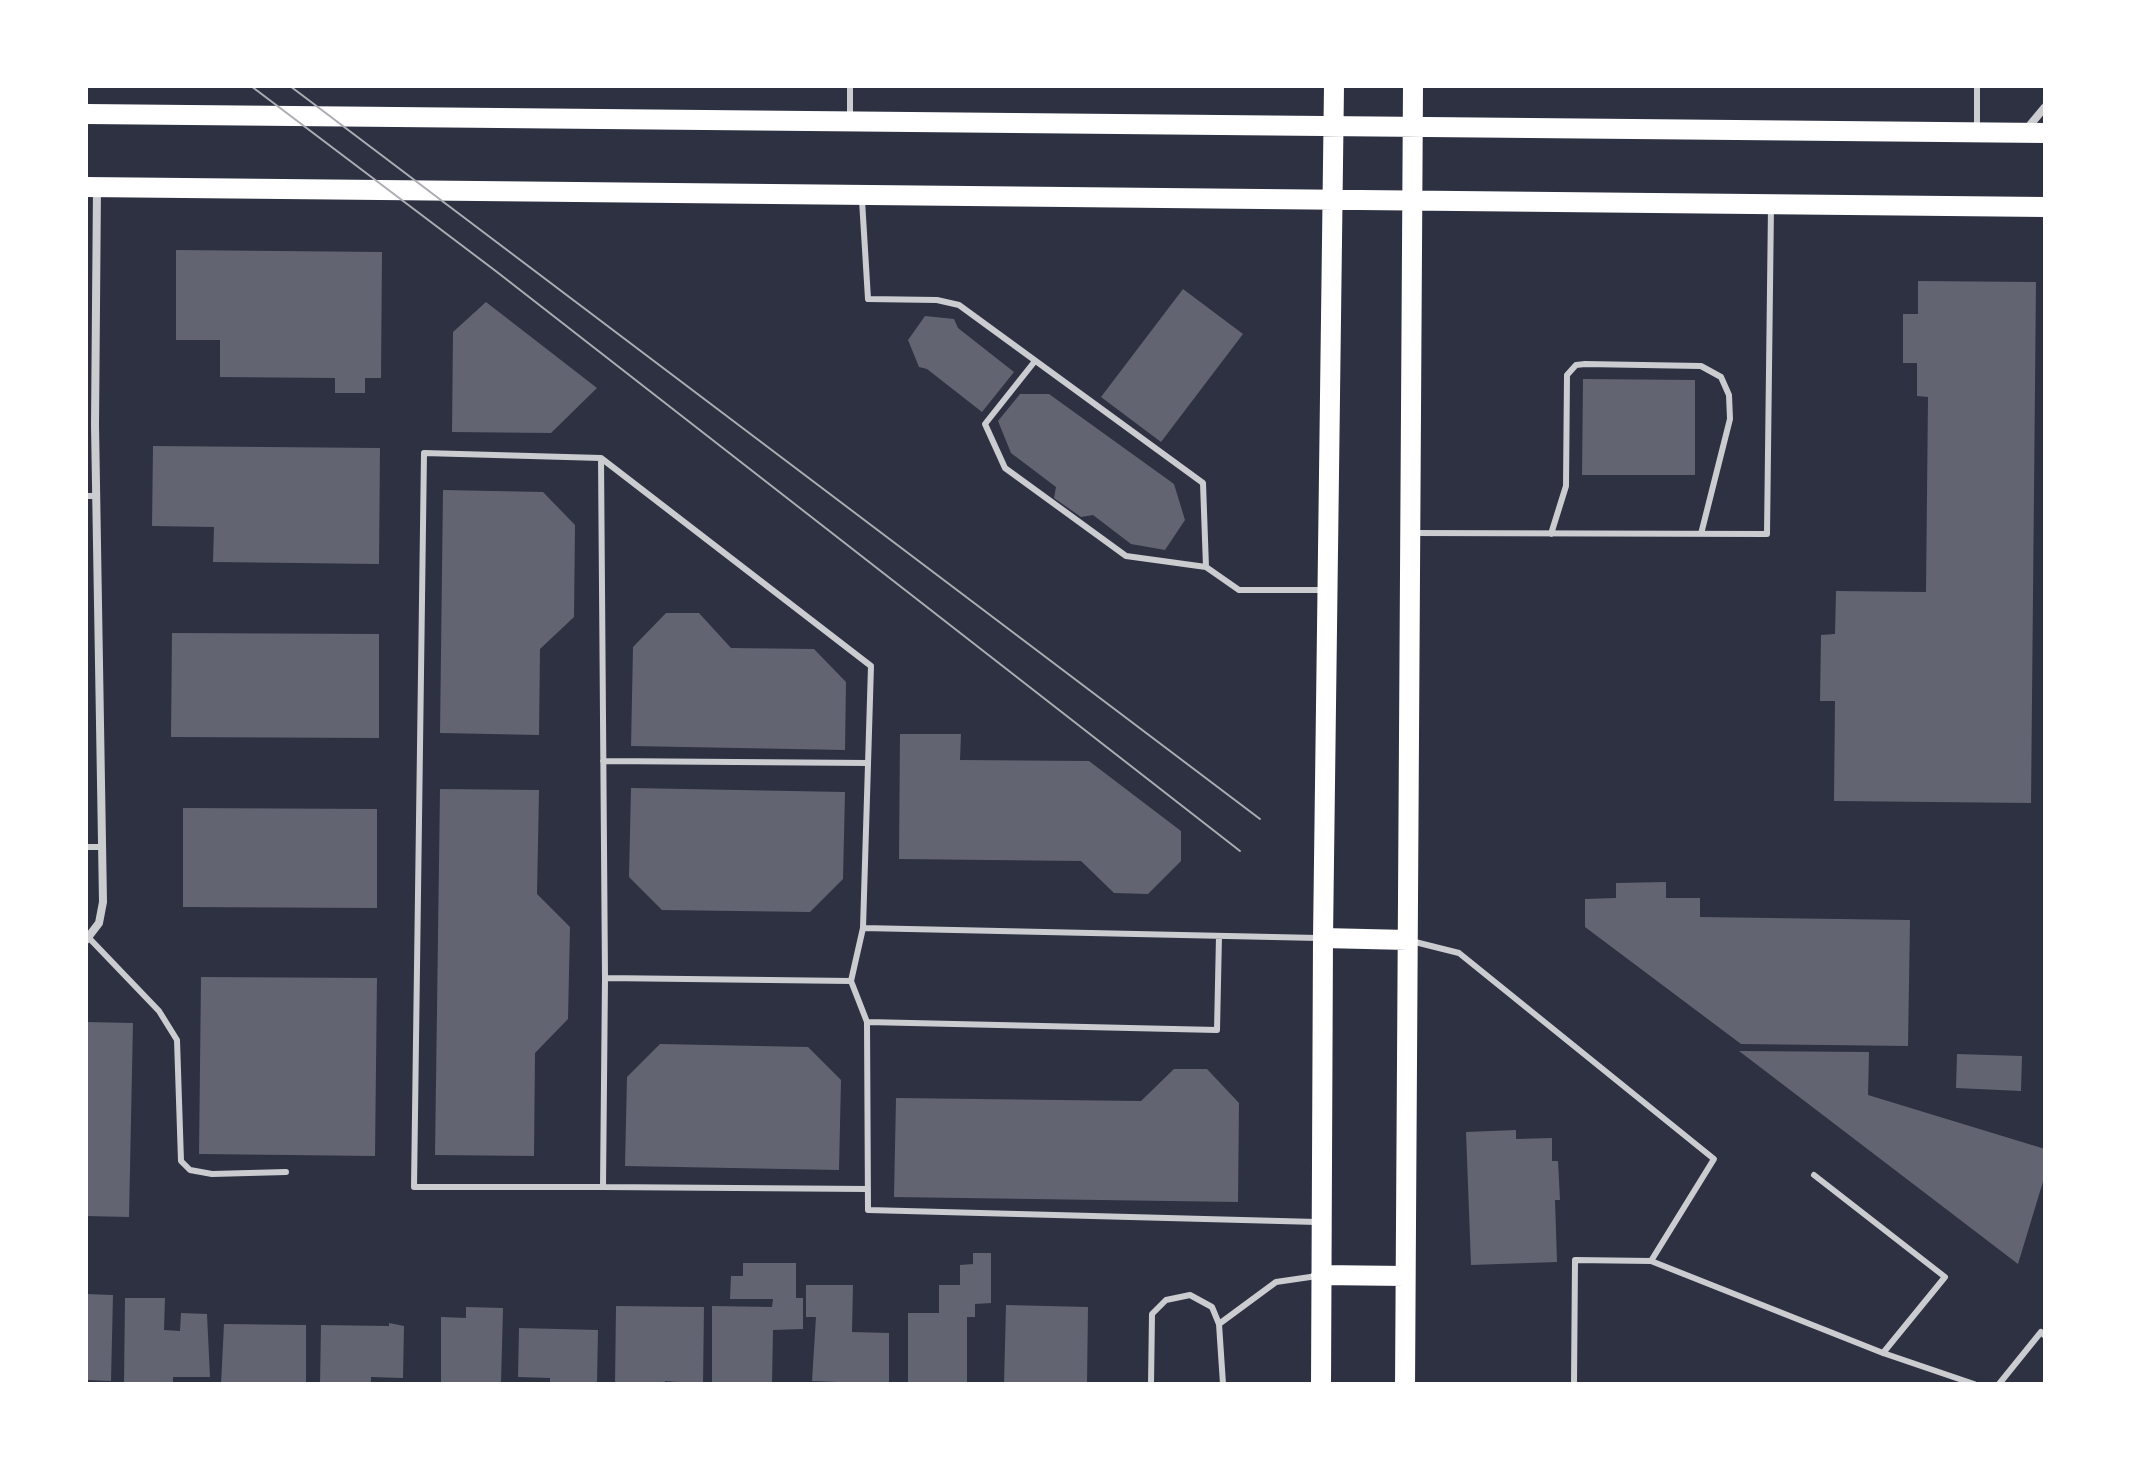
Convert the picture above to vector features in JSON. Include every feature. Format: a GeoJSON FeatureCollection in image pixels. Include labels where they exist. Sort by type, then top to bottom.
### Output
{"type":"FeatureCollection","features":[{"type":"Feature","properties":{"kind":"main road"},"geometry":{"type":"LineString","coordinates":[[1321,1384],[1326,590],[1334,86]]}},
{"type":"Feature","properties":{"kind":"main road"},"geometry":{"type":"LineString","coordinates":[[1405,1384],[1413,86]]}},
{"type":"Feature","properties":{"kind":"main road"},"geometry":{"type":"LineString","coordinates":[[86,114],[2045,133]]}},
{"type":"Feature","properties":{"kind":"main road"},"geometry":{"type":"LineString","coordinates":[[92,187],[2045,207]]}},
{"type":"Feature","properties":{"kind":"main road"},"geometry":{"type":"LineString","coordinates":[[1323,938],[1408,940]]}},
{"type":"Feature","properties":{"kind":"main road"},"geometry":{"type":"LineString","coordinates":[[1321,1275],[1405,1276]]}},
{"type":"Feature","properties":{"kind":"street"},"geometry":{"type":"LineString","coordinates":[[2022,133],[2045,107]]}},
{"type":"Feature","properties":{"kind":"street"},"geometry":{"type":"LineString","coordinates":[[88,939],[99,923],[103,902],[91,496],[92,187]]}},
{"type":"Feature","properties":{"kind":"lane"},"geometry":{"type":"LineString","coordinates":[[850,86],[850,122]]}},
{"type":"Feature","properties":{"kind":"lane"},"geometry":{"type":"LineString","coordinates":[[1977,86],[1977,133]]}},
{"type":"Feature","properties":{"kind":"lane"},"geometry":{"type":"LineString","coordinates":[[862,196],[868,299],[937,300],[959,305],[1203,483],[1206,567]]}},
{"type":"Feature","properties":{"kind":"lane"},"geometry":{"type":"LineString","coordinates":[[1411,533],[1767,534],[1771,204]]}},
{"type":"Feature","properties":{"kind":"lane"},"geometry":{"type":"LineString","coordinates":[[1035,361],[985,424],[1005,468],[1126,556],[1206,567],[1239,590],[1326,590]]}},
{"type":"Feature","properties":{"kind":"lane"},"geometry":{"type":"LineString","coordinates":[[1551,534],[1566,486],[1567,375],[1576,365],[1585,364],[1701,366],[1721,377],[1729,395],[1730,419],[1701,534]]}},
{"type":"Feature","properties":{"kind":"lane"},"geometry":{"type":"LineString","coordinates":[[868,1189],[414,1187],[424,453],[601,458],[871,666],[863,928],[851,981],[867,1022],[868,1189],[868,1210],[1321,1222]]}},
{"type":"Feature","properties":{"kind":"lane"},"geometry":{"type":"LineString","coordinates":[[601,458],[605,978],[603,1187]]}},
{"type":"Feature","properties":{"kind":"lane"},"geometry":{"type":"LineString","coordinates":[[603,761],[868,763]]}},
{"type":"Feature","properties":{"kind":"lane"},"geometry":{"type":"LineString","coordinates":[[86,847],[102,847]]}},
{"type":"Feature","properties":{"kind":"lane"},"geometry":{"type":"LineString","coordinates":[[863,928],[1323,938]]}},
{"type":"Feature","properties":{"kind":"lane"},"geometry":{"type":"LineString","coordinates":[[867,1022],[1217,1030],[1219,936]]}},
{"type":"Feature","properties":{"kind":"lane"},"geometry":{"type":"LineString","coordinates":[[88,939],[164,1017],[177,1040],[181,1161],[190,1170],[212,1174],[286,1172]]}},
{"type":"Feature","properties":{"kind":"lane"},"geometry":{"type":"LineString","coordinates":[[1408,940],[1459,953],[1714,1159],[1651,1261]]}},
{"type":"Feature","properties":{"kind":"lane"},"geometry":{"type":"LineString","coordinates":[[605,978],[851,981]]}},
{"type":"Feature","properties":{"kind":"lane"},"geometry":{"type":"LineString","coordinates":[[1814,1175],[1945,1277],[1883,1353]]}},
{"type":"Feature","properties":{"kind":"lane"},"geometry":{"type":"LineString","coordinates":[[1574,1384],[1575,1260],[1651,1261],[1883,1353],[1974,1384]]}},
{"type":"Feature","properties":{"kind":"lane"},"geometry":{"type":"LineString","coordinates":[[1219,1324],[1276,1282],[1321,1275]]}},
{"type":"Feature","properties":{"kind":"lane"},"geometry":{"type":"LineString","coordinates":[[1151,1384],[1152,1314],[1166,1300],[1190,1295],[1212,1307],[1219,1324],[1223,1384]]}},
{"type":"Feature","properties":{"kind":"lane"},"geometry":{"type":"LineString","coordinates":[[1999,1384],[2041,1332],[2045,1336]]}},
{"type":"Feature","properties":{"kind":"building"},"geometry":{"type":"Polygon","coordinates":[[[176,250],[382,252],[381,378],[365,378],[365,393],[335,393],[335,378],[220,377],[220,340],[176,340],[176,250]]]}},
{"type":"Feature","properties":{"kind":"building"},"geometry":{"type":"Polygon","coordinates":[[[1918,281],[2036,282],[2031,803],[1834,801],[1835,701],[1820,701],[1821,635],[1835,634],[1836,591],[1926,592],[1928,397],[1917,396],[1917,363],[1903,363],[1903,314],[1918,314],[1918,281]]]}},
{"type":"Feature","properties":{"kind":"building"},"geometry":{"type":"Polygon","coordinates":[[[1183,289],[1243,334],[1161,442],[1101,397],[1183,289]]]}},
{"type":"Feature","properties":{"kind":"building"},"geometry":{"type":"Polygon","coordinates":[[[486,302],[597,388],[551,433],[452,432],[453,332],[486,302]]]}},
{"type":"Feature","properties":{"kind":"building"},"geometry":{"type":"Polygon","coordinates":[[[925,316],[954,319],[958,328],[1014,372],[982,412],[927,369],[919,367],[908,340],[925,316]]]}},
{"type":"Feature","properties":{"kind":"building"},"geometry":{"type":"Polygon","coordinates":[[[1583,379],[1695,380],[1695,475],[1582,475],[1583,379]]]}},
{"type":"Feature","properties":{"kind":"building"},"geometry":{"type":"Polygon","coordinates":[[[1020,394],[1049,394],[1174,484],[1185,520],[1165,550],[1131,544],[1093,515],[1081,517],[1054,498],[1056,487],[1011,453],[998,421],[1020,394]]]}},
{"type":"Feature","properties":{"kind":"building"},"geometry":{"type":"Polygon","coordinates":[[[153,446],[380,448],[379,564],[213,562],[214,527],[152,526],[153,446]]]}},
{"type":"Feature","properties":{"kind":"building"},"geometry":{"type":"Polygon","coordinates":[[[443,490],[543,492],[575,525],[574,617],[540,649],[539,735],[440,733],[443,490]]]}},
{"type":"Feature","properties":{"kind":"building"},"geometry":{"type":"Polygon","coordinates":[[[666,613],[699,613],[731,648],[814,649],[846,682],[845,750],[631,746],[633,647],[666,613]]]}},
{"type":"Feature","properties":{"kind":"building"},"geometry":{"type":"Polygon","coordinates":[[[172,633],[379,634],[379,738],[171,737],[172,633]]]}},
{"type":"Feature","properties":{"kind":"building"},"geometry":{"type":"Polygon","coordinates":[[[900,734],[961,734],[960,760],[1089,761],[1181,831],[1181,861],[1148,894],[1114,893],[1081,861],[899,859],[900,734]]]}},
{"type":"Feature","properties":{"kind":"building"},"geometry":{"type":"Polygon","coordinates":[[[631,788],[845,792],[843,879],[810,912],[662,910],[629,877],[631,788]]]}},
{"type":"Feature","properties":{"kind":"building"},"geometry":{"type":"Polygon","coordinates":[[[440,789],[539,790],[537,894],[570,927],[568,1019],[535,1053],[534,1156],[435,1155],[440,789]]]}},
{"type":"Feature","properties":{"kind":"building"},"geometry":{"type":"Polygon","coordinates":[[[183,808],[377,809],[377,908],[183,907],[183,808]]]}},
{"type":"Feature","properties":{"kind":"building"},"geometry":{"type":"Polygon","coordinates":[[[1666,882],[1666,898],[1700,898],[1700,917],[1910,920],[1908,1046],[1741,1044],[1585,927],[1585,899],[1616,898],[1616,883],[1666,882]]]}},
{"type":"Feature","properties":{"kind":"building"},"geometry":{"type":"Polygon","coordinates":[[[201,977],[377,978],[375,1156],[199,1154],[201,977]]]}},
{"type":"Feature","properties":{"kind":"building"},"geometry":{"type":"Polygon","coordinates":[[[86,1022],[133,1023],[129,1217],[86,1216],[86,1022]]]}},
{"type":"Feature","properties":{"kind":"building"},"geometry":{"type":"Polygon","coordinates":[[[660,1044],[808,1047],[841,1080],[839,1170],[625,1166],[627,1077],[660,1044]]]}},
{"type":"Feature","properties":{"kind":"building"},"geometry":{"type":"Polygon","coordinates":[[[1739,1051],[1869,1052],[1868,1095],[2045,1149],[2045,1175],[2018,1264],[1739,1051]]]}},
{"type":"Feature","properties":{"kind":"building"},"geometry":{"type":"Polygon","coordinates":[[[1957,1054],[2022,1056],[2021,1091],[1956,1088],[1957,1054]]]}},
{"type":"Feature","properties":{"kind":"building"},"geometry":{"type":"Polygon","coordinates":[[[1174,1069],[1207,1069],[1239,1103],[1238,1202],[894,1197],[896,1098],[1141,1101],[1174,1069]]]}},
{"type":"Feature","properties":{"kind":"building"},"geometry":{"type":"Polygon","coordinates":[[[1516,1130],[1516,1139],[1552,1138],[1552,1161],[1558,1161],[1560,1200],[1555,1200],[1557,1262],[1471,1265],[1466,1132],[1516,1130]]]}},
{"type":"Feature","properties":{"kind":"building"},"geometry":{"type":"Polygon","coordinates":[[[973,1253],[991,1253],[991,1303],[975,1304],[975,1317],[967,1317],[967,1384],[908,1384],[908,1313],[939,1313],[939,1285],[960,1285],[960,1265],[973,1264],[973,1253]]]}},
{"type":"Feature","properties":{"kind":"building"},"geometry":{"type":"Polygon","coordinates":[[[743,1263],[796,1263],[796,1298],[803,1298],[803,1329],[773,1330],[772,1384],[712,1384],[712,1306],[772,1307],[773,1299],[730,1299],[731,1276],[743,1276],[743,1263]]]}},
{"type":"Feature","properties":{"kind":"building"},"geometry":{"type":"Polygon","coordinates":[[[806,1285],[853,1285],[852,1332],[889,1333],[889,1384],[812,1381],[816,1317],[806,1317],[806,1285]]]}},
{"type":"Feature","properties":{"kind":"building"},"geometry":{"type":"Polygon","coordinates":[[[86,1294],[113,1295],[111,1381],[86,1380],[86,1294]]]}},
{"type":"Feature","properties":{"kind":"building"},"geometry":{"type":"Polygon","coordinates":[[[125,1298],[165,1298],[164,1330],[180,1331],[181,1313],[207,1314],[210,1377],[173,1377],[173,1383],[124,1382],[125,1298]]]}},
{"type":"Feature","properties":{"kind":"building"},"geometry":{"type":"Polygon","coordinates":[[[1006,1305],[1088,1307],[1087,1384],[1004,1384],[1006,1305]]]}},
{"type":"Feature","properties":{"kind":"building"},"geometry":{"type":"Polygon","coordinates":[[[616,1306],[704,1307],[703,1384],[665,1381],[665,1384],[615,1384],[616,1306]]]}},
{"type":"Feature","properties":{"kind":"building"},"geometry":{"type":"Polygon","coordinates":[[[466,1307],[503,1308],[501,1384],[441,1384],[441,1317],[466,1318],[466,1307]]]}},
{"type":"Feature","properties":{"kind":"building"},"geometry":{"type":"Polygon","coordinates":[[[389,1323],[404,1326],[403,1378],[371,1377],[371,1384],[320,1384],[321,1325],[389,1326],[389,1323]]]}},
{"type":"Feature","properties":{"kind":"building"},"geometry":{"type":"Polygon","coordinates":[[[224,1324],[306,1325],[306,1384],[221,1384],[224,1324]]]}},
{"type":"Feature","properties":{"kind":"building"},"geometry":{"type":"Polygon","coordinates":[[[519,1328],[598,1330],[597,1384],[550,1384],[550,1378],[518,1377],[519,1328]]]}},
{"type":"Feature","properties":{"kind":"tram line"},"geometry":{"type":"LineString","coordinates":[[251,86],[497,272],[1240,851]]}},
{"type":"Feature","properties":{"kind":"tram line"},"geometry":{"type":"LineString","coordinates":[[290,86],[1260,819]]}}]}
